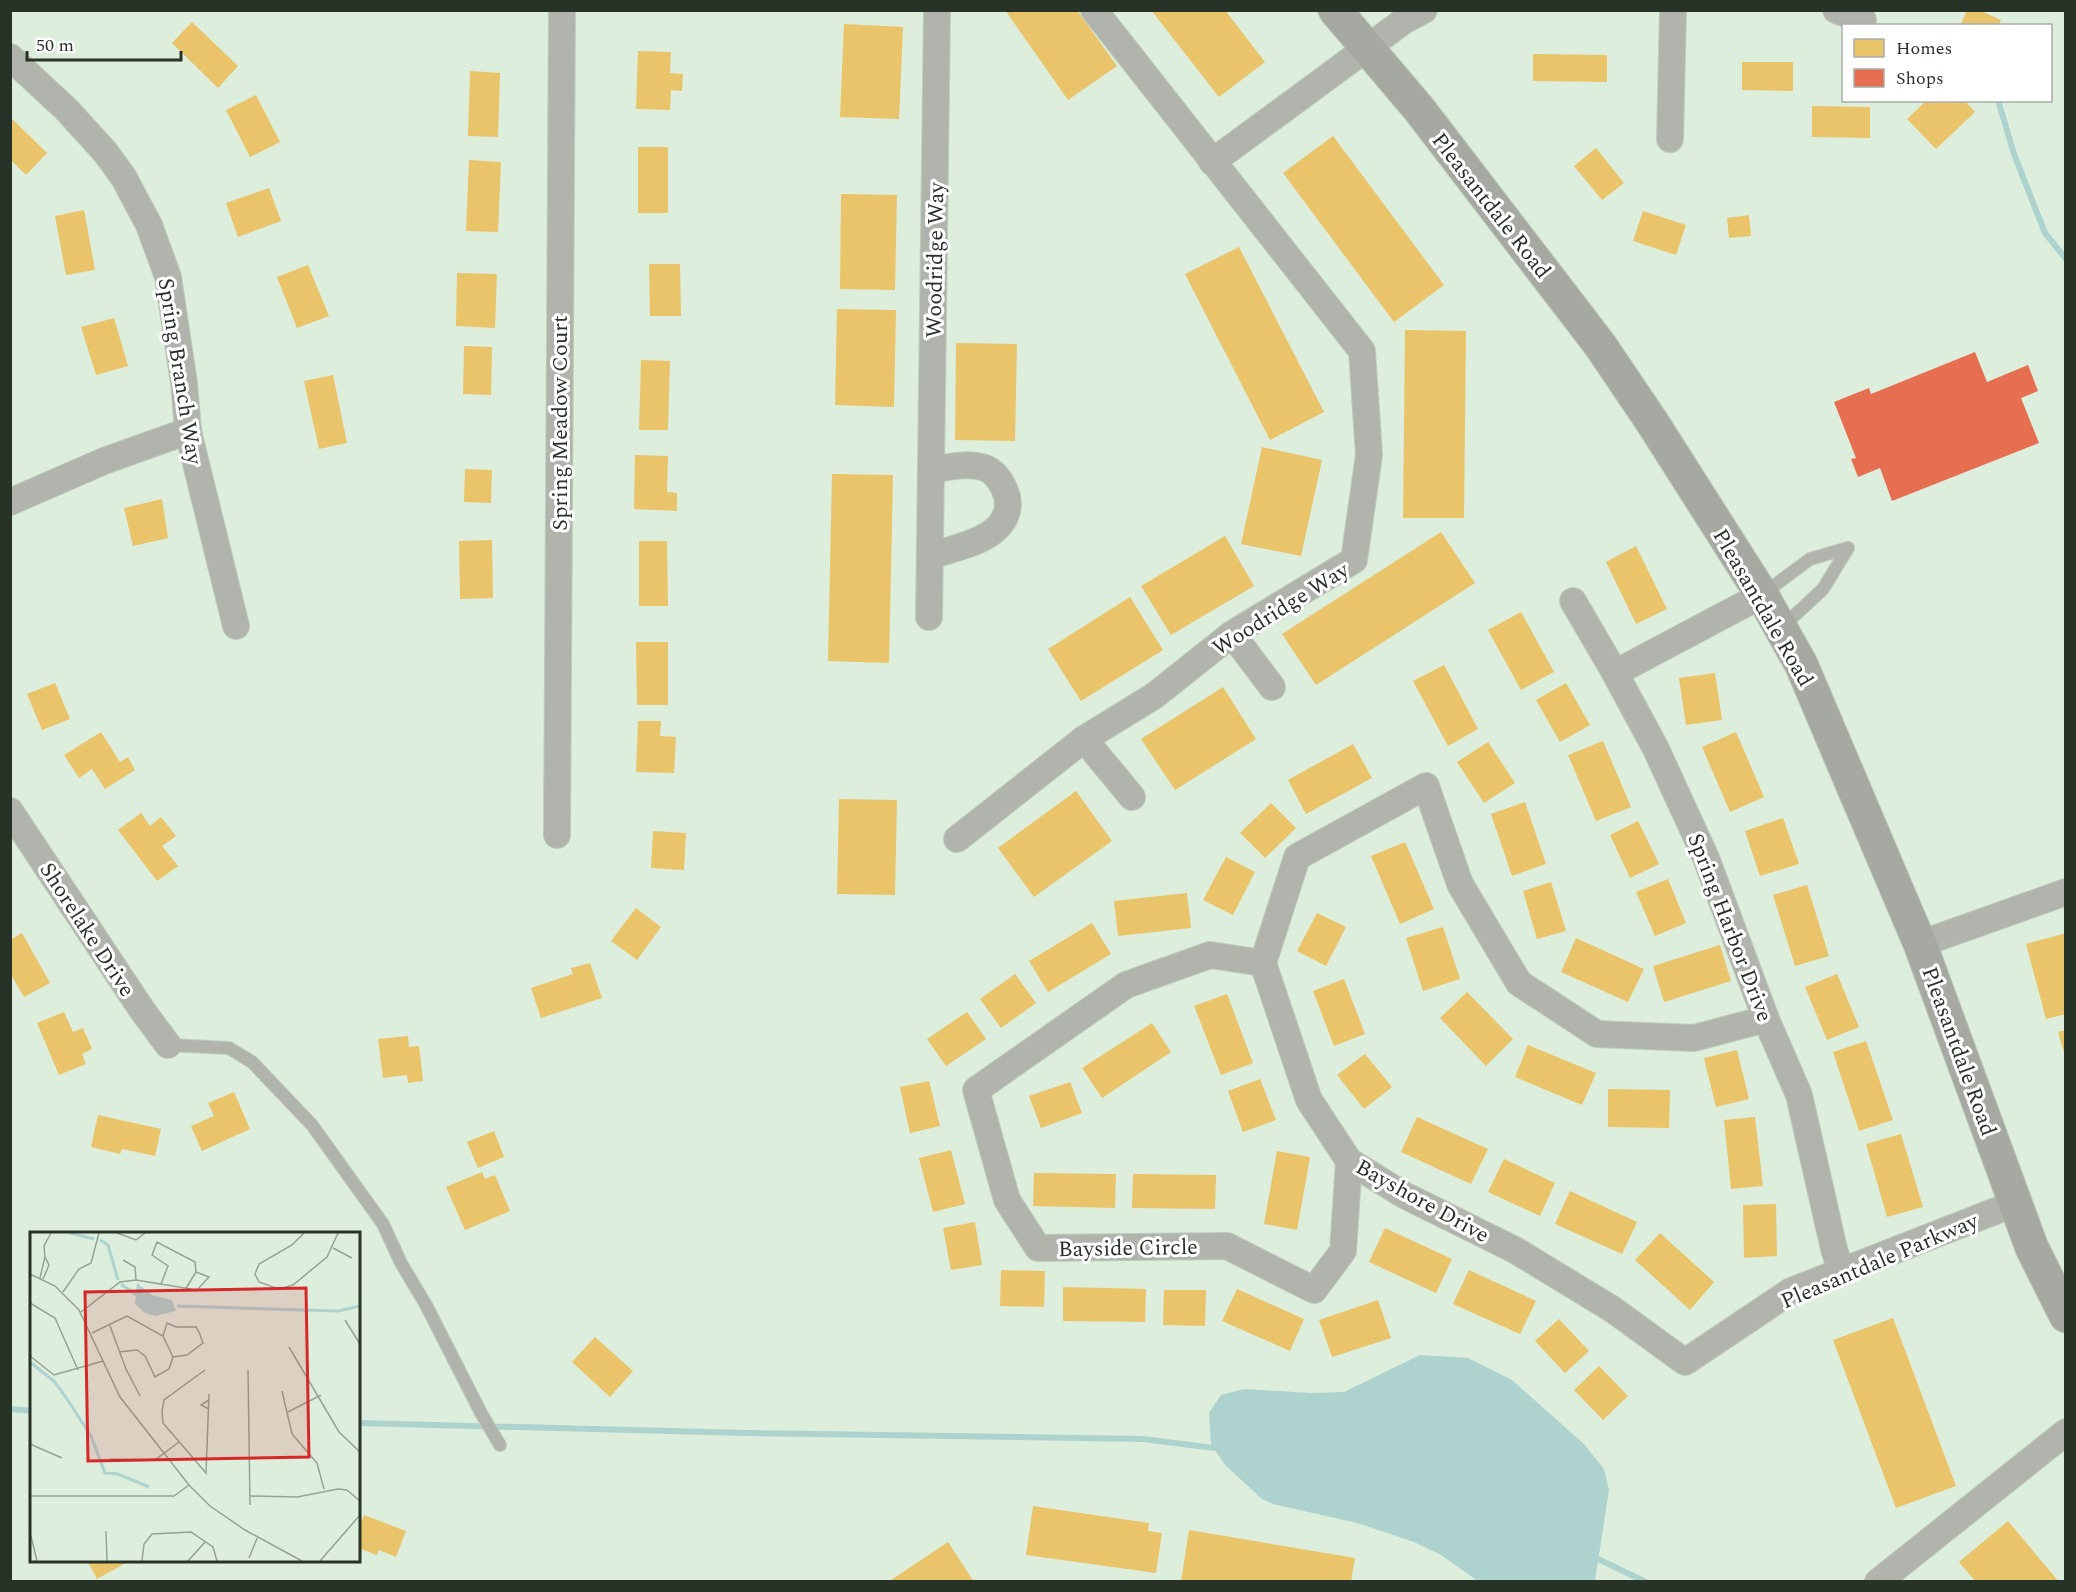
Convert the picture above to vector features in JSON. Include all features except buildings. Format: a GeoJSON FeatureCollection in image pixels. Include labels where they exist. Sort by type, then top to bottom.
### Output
{"type":"FeatureCollection","features":[{"type":"Feature","properties":{"kind":"main road","name":"Pleasantdale Road"},"geometry":{"type":"LineString","coordinates":[[1335,10],[1419,109],[1600,345],[1654,425],[1781,628],[1801,664],[1920,944],[2032,1248],[2066,1316]]}},
{"type":"Feature","properties":{"kind":"street","name":"Spring Meadow Court"},"geometry":{"type":"LineString","coordinates":[[557,835],[562,10]]}},
{"type":"Feature","properties":{"kind":"street","name":"Woodridge Way"},"geometry":{"type":"LineString","coordinates":[[929,617],[937,10]]}},
{"type":"Feature","properties":{"kind":"street","name":"Woodridge Way"},"geometry":{"type":"LineString","coordinates":[[957,839],[1084,739],[1154,696],[1232,634],[1354,560],[1369,455],[1362,351],[1094,10]]}},
{"type":"Feature","properties":{"kind":"street"},"geometry":{"type":"LineString","coordinates":[[1212,162],[1405,20],[1424,10]]}},
{"type":"Feature","properties":{"kind":"street"},"geometry":{"type":"LineString","coordinates":[[1670,139],[1673,10]]}},
{"type":"Feature","properties":{"kind":"street"},"geometry":{"type":"LineString","coordinates":[[1836,10],[1863,20]]}},
{"type":"Feature","properties":{"kind":"street","name":"Spring Branch Way"},"geometry":{"type":"LineString","coordinates":[[10,57],[67,110],[106,153],[124,178],[149,225],[168,277],[184,383],[188,431],[236,626]]}},
{"type":"Feature","properties":{"kind":"street"},"geometry":{"type":"LineString","coordinates":[[10,502],[104,461],[188,431]]}},
{"type":"Feature","properties":{"kind":"street"},"geometry":{"type":"LineString","coordinates":[[931,556],[973,542],[991,533],[1003,521],[1008,510],[1006,496],[1000,482],[994,473],[983,467],[955,466],[932,470]]}},
{"type":"Feature","properties":{"kind":"street"},"geometry":{"type":"LineString","coordinates":[[1615,673],[1762,595]]}},
{"type":"Feature","properties":{"kind":"street","name":"Spring Harbor Drive"},"geometry":{"type":"LineString","coordinates":[[1573,601],[1656,749],[1706,858],[1766,1019],[1800,1095],[1833,1250],[1841,1271]]}},
{"type":"Feature","properties":{"kind":"street"},"geometry":{"type":"LineString","coordinates":[[1232,634],[1272,687]]}},
{"type":"Feature","properties":{"kind":"street"},"geometry":{"type":"LineString","coordinates":[[1084,739],[1132,797]]}},
{"type":"Feature","properties":{"kind":"street"},"geometry":{"type":"LineString","coordinates":[[1263,963],[1297,857],[1426,786],[1460,884],[1519,983],[1597,1034],[1694,1038],[1766,1019]]}},
{"type":"Feature","properties":{"kind":"street","name":"Shorelake Drive"},"geometry":{"type":"LineString","coordinates":[[10,811],[142,1010],[168,1045]]}},
{"type":"Feature","properties":{"kind":"street"},"geometry":{"type":"LineString","coordinates":[[1920,944],[2066,892]]}},
{"type":"Feature","properties":{"kind":"street","name":"Bayside Circle"},"geometry":{"type":"LineString","coordinates":[[1263,963],[1210,955],[1126,985],[976,1090],[1007,1200],[1038,1248],[1227,1246],[1314,1290],[1343,1251],[1349,1161]]}},
{"type":"Feature","properties":{"kind":"street","name":"Bayshore Drive"},"geometry":{"type":"LineString","coordinates":[[1263,963],[1310,1100],[1349,1161],[1404,1195],[1524,1256],[1612,1309],[1685,1362]]}},
{"type":"Feature","properties":{"kind":"street","name":"Pleasantdale Parkway"},"geometry":{"type":"LineString","coordinates":[[1685,1362],[1791,1291],[2016,1203]]}},
{"type":"Feature","properties":{"kind":"street"},"geometry":{"type":"LineString","coordinates":[[1878,1581],[2066,1432]]}},
{"type":"Feature","properties":{"kind":"lane"},"geometry":{"type":"LineString","coordinates":[[1762,595],[1810,559],[1848,548],[1823,589],[1781,628]]}},
{"type":"Feature","properties":{"kind":"lane"},"geometry":{"type":"LineString","coordinates":[[168,1045],[229,1048],[252,1062],[312,1125],[383,1224],[401,1263],[426,1305],[481,1413],[500,1445]]}},
{"type":"Feature","properties":{"kind":"water"},"geometry":{"type":"Polygon","coordinates":[[[1420,1355],[1468,1358],[1512,1380],[1583,1443],[1604,1469],[1609,1490],[1595,1581],[1478,1581],[1441,1555],[1414,1542],[1357,1523],[1273,1504],[1262,1499],[1225,1465],[1211,1444],[1209,1413],[1221,1395],[1244,1389],[1311,1393],[1344,1392],[1420,1355]]]}},
{"type":"Feature","properties":{"kind":"waterway"},"geometry":{"type":"LineString","coordinates":[[1999,102],[2014,154],[2045,233],[2066,259]]}},
{"type":"Feature","properties":{"kind":"waterway"},"geometry":{"type":"LineString","coordinates":[[10,1409],[30,1411]]}},
{"type":"Feature","properties":{"kind":"waterway"},"geometry":{"type":"LineString","coordinates":[[360,1423],[746,1433],[1143,1439],[1214,1448]]}},
{"type":"Feature","properties":{"kind":"waterway"},"geometry":{"type":"LineString","coordinates":[[1598,1559],[1646,1582]]}}]}
